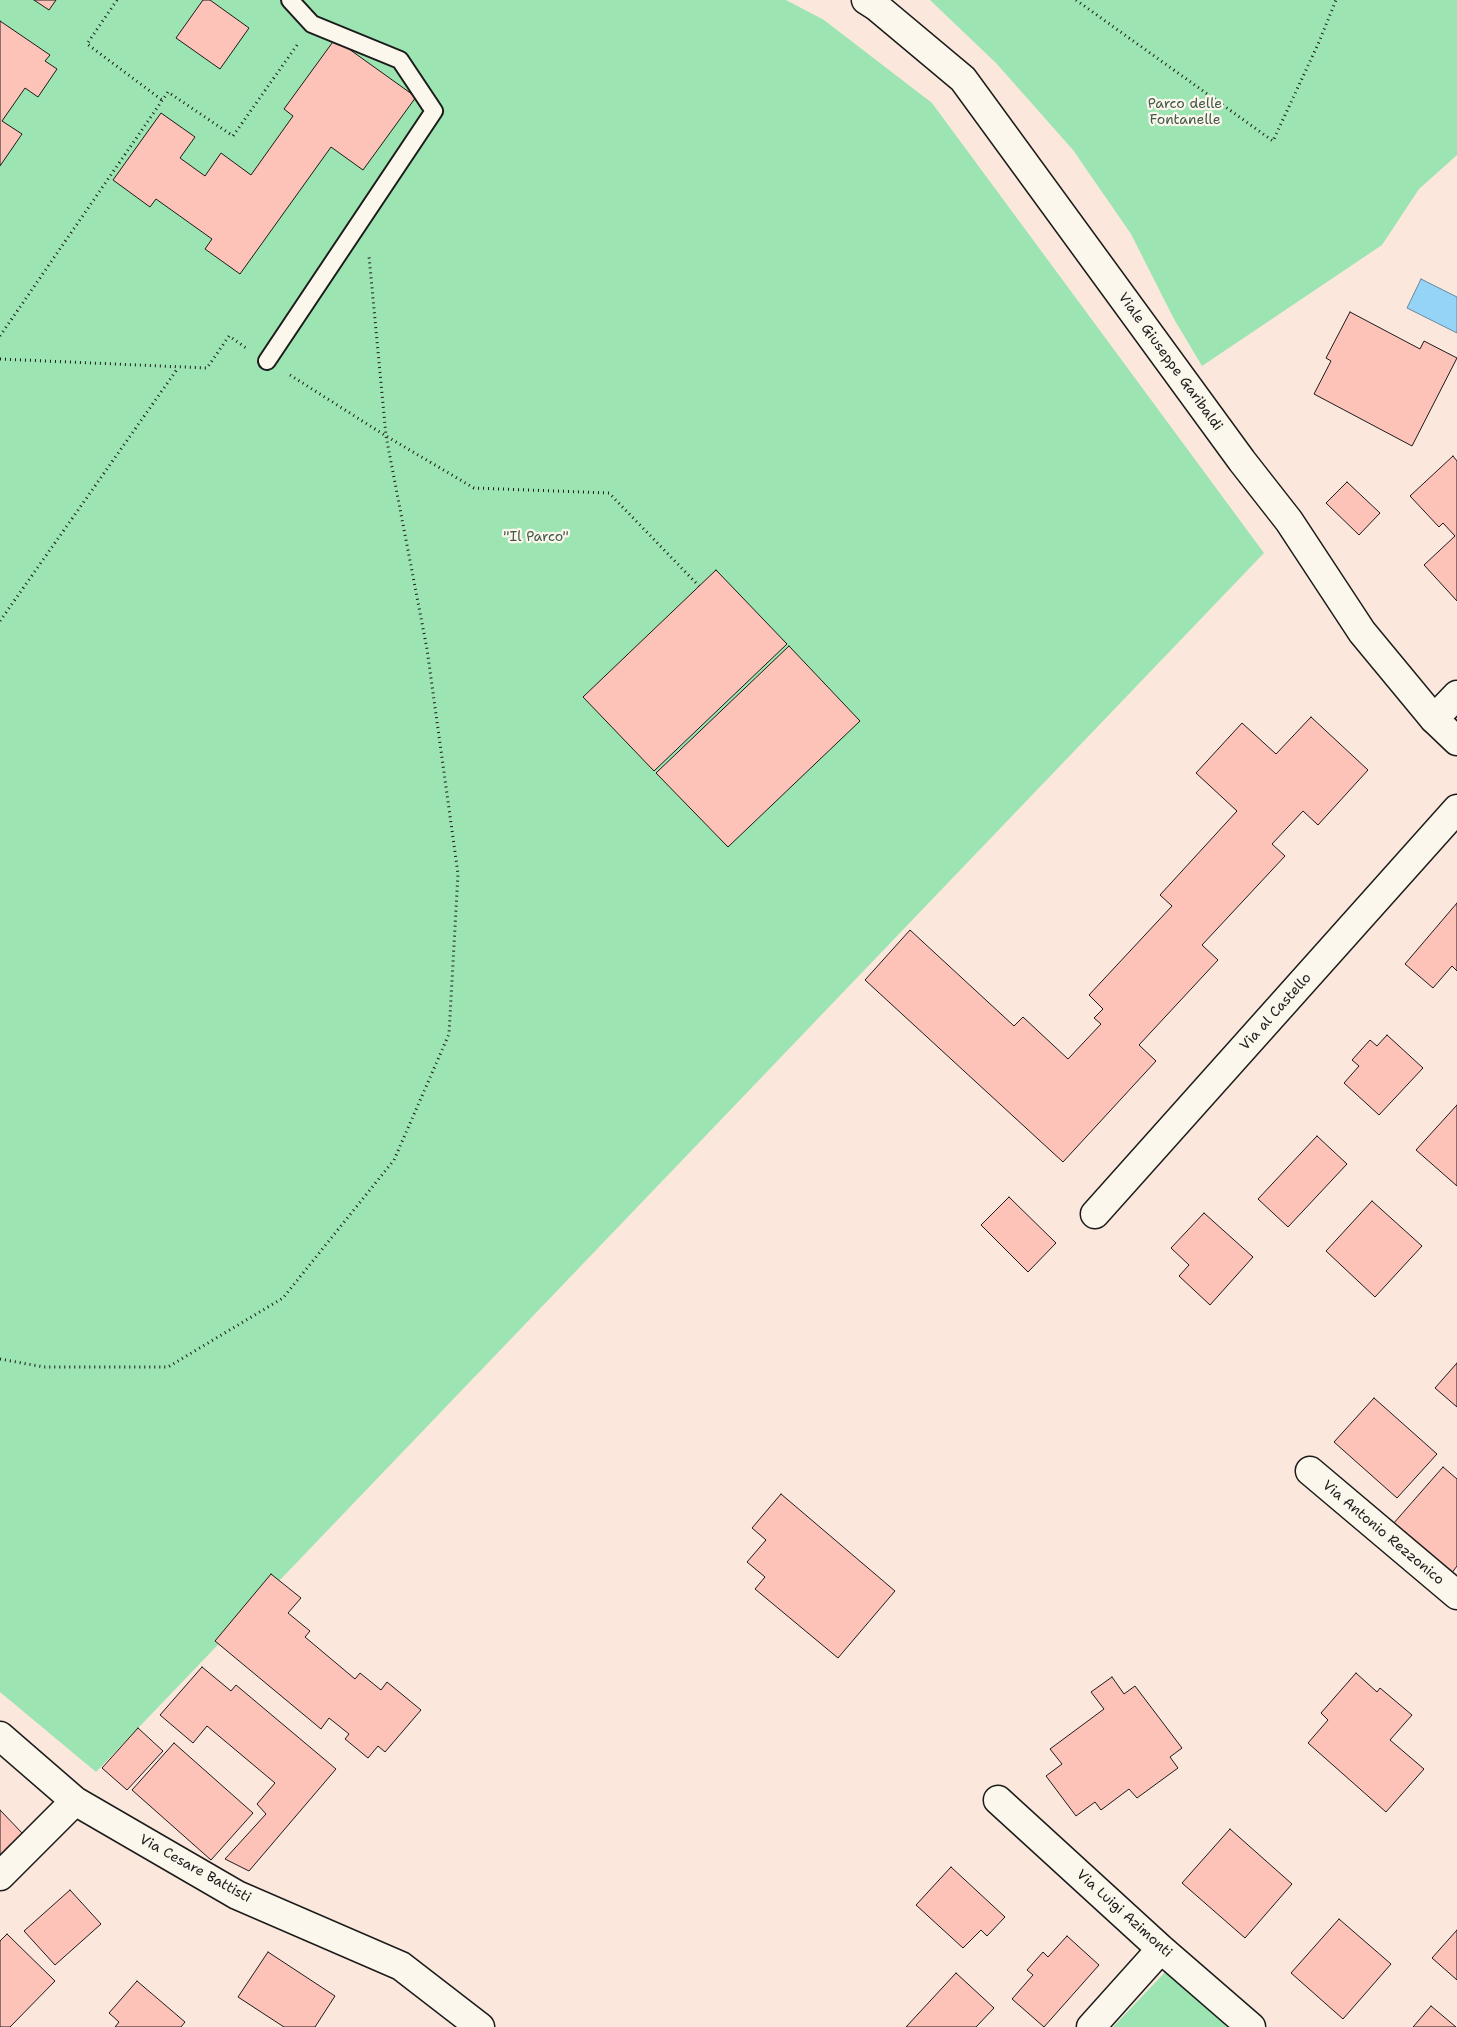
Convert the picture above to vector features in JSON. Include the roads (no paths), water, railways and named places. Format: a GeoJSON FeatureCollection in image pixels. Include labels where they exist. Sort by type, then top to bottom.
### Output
{"type":"FeatureCollection","features":[{"type":"Feature","properties":{"kind":"street","name":"Viale Giuseppe Garibaldi"},"geometry":{"type":"LineString","coordinates":[[866,0],[877,7],[963,79],[1242,461],[1289,521],[1362,632],[1434,719],[1457,741]]}},
{"type":"Feature","properties":{"kind":"street"},"geometry":{"type":"LineString","coordinates":[[1434,719],[1457,696]]}},
{"type":"Feature","properties":{"kind":"street","name":"Via al Castello"},"geometry":{"type":"LineString","coordinates":[[1095,1214],[1457,809]]}},
{"type":"Feature","properties":{"kind":"street","name":"Via Antonio Rezzonico"},"geometry":{"type":"LineString","coordinates":[[1310,1471],[1457,1595]]}},
{"type":"Feature","properties":{"kind":"street","name":"Via Cesare Battisti"},"geometry":{"type":"LineString","coordinates":[[0,1736],[75,1801],[237,1895],[401,1966],[480,2027]]}},
{"type":"Feature","properties":{"kind":"street","name":"Via Luigi Azimonti"},"geometry":{"type":"LineString","coordinates":[[998,1800],[1161,1949],[1251,2027]]}},
{"type":"Feature","properties":{"kind":"street"},"geometry":{"type":"LineString","coordinates":[[0,1876],[75,1801]]}},
{"type":"Feature","properties":{"kind":"street"},"geometry":{"type":"LineString","coordinates":[[1092,2027],[1161,1949]]}},
{"type":"Feature","properties":{"kind":"lane"},"geometry":{"type":"LineString","coordinates":[[267,361],[434,111],[400,60],[312,24],[290,0]]}},
{"type":"Feature","properties":{"kind":"water"},"geometry":{"type":"Polygon","coordinates":[[[1421,279],[1457,297],[1457,333],[1407,308],[1421,279]]]}},
{"type":"Feature","properties":{"kind":"park label","name":"Parco delle Fontanelle"},"geometry":{"type":"Point","coordinates":[1185,112]}},
{"type":"Feature","properties":{"kind":"park label","name":"\"Il Parco\""},"geometry":{"type":"Point","coordinates":[536,537]}}]}
